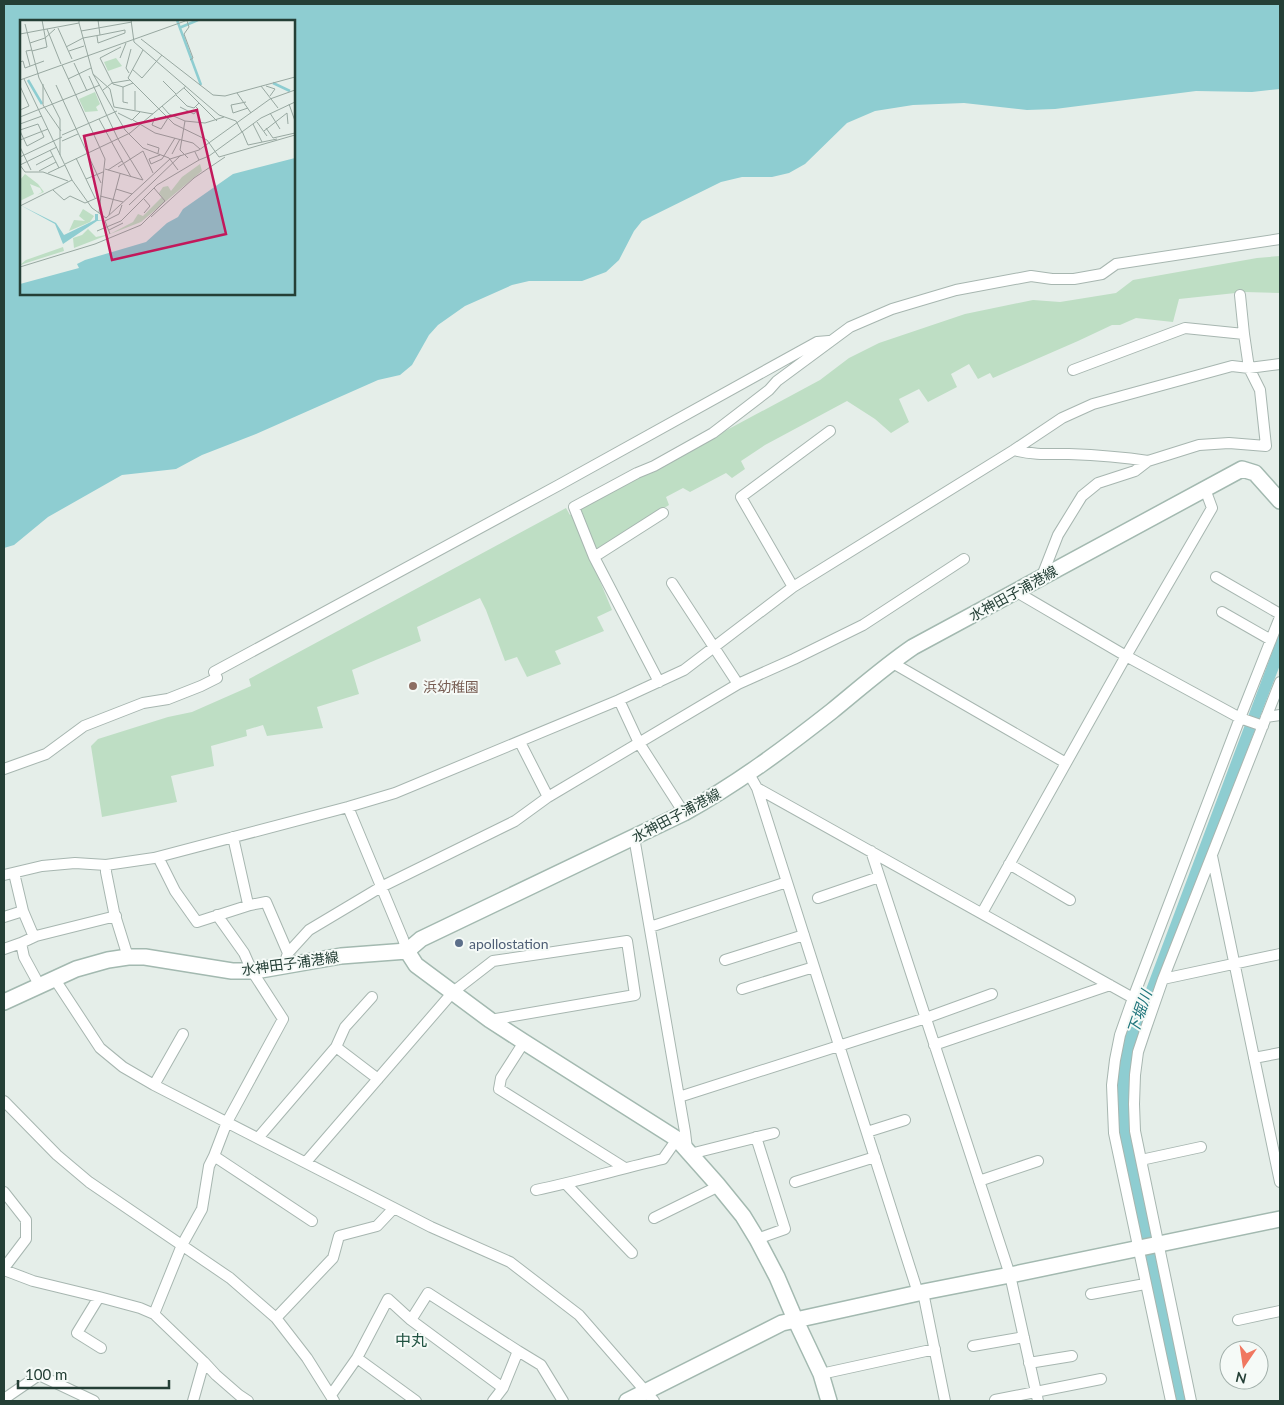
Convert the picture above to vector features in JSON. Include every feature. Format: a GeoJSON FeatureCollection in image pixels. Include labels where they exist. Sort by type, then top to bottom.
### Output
{"type":"FeatureCollection","features":[{"type":"Feature","properties":{"kind":"main road","name":"水神田子浦港線"},"geometry":{"type":"LineString","coordinates":[[4,1002],[76,969],[108,960],[128,957],[144,957],[232,971],[252,971],[286,959],[407,951],[420,940],[710,799],[770,759],[891,662],[913,647],[1242,469],[1255,473],[1280,502]]}},
{"type":"Feature","properties":{"kind":"main road"},"geometry":{"type":"LineString","coordinates":[[407,951],[416,965],[490,1020],[685,1147],[743,1216],[757,1239],[777,1277],[821,1374],[829,1401]]}},
{"type":"Feature","properties":{"kind":"main road"},"geometry":{"type":"LineString","coordinates":[[627,1401],[650,1396],[782,1323],[795,1319],[1280,1219]]}},
{"type":"Feature","properties":{"kind":"street"},"geometry":{"type":"LineString","coordinates":[[659,682],[594,557],[574,507],[713,433],[777,381],[850,326],[875,316],[956,290],[1031,276],[1052,279],[1102,274],[1116,264],[1280,239]]}},
{"type":"Feature","properties":{"kind":"street"},"geometry":{"type":"LineString","coordinates":[[1042,576],[1058,536],[1082,496],[1098,483],[1135,471],[1148,461],[1199,445],[1229,443],[1266,446],[1260,390],[1249,368],[1240,295]]}},
{"type":"Feature","properties":{"kind":"street"},"geometry":{"type":"LineString","coordinates":[[1073,370],[1185,328],[1244,334]]}},
{"type":"Feature","properties":{"kind":"street"},"geometry":{"type":"LineString","coordinates":[[4,769],[46,754],[84,726],[143,703],[168,699],[217,678],[214,672],[559,485],[817,342],[830,341]]}},
{"type":"Feature","properties":{"kind":"street"},"geometry":{"type":"LineString","coordinates":[[4,875],[42,866],[106,865],[158,857],[395,793],[619,700],[684,670],[793,587],[1014,450],[1062,418],[1094,404],[1232,366],[1249,368],[1280,364]]}},
{"type":"Feature","properties":{"kind":"street"},"geometry":{"type":"LineString","coordinates":[[793,587],[740,497],[830,431]]}},
{"type":"Feature","properties":{"kind":"street"},"geometry":{"type":"LineString","coordinates":[[1014,450],[1026,454],[1070,454],[1148,461]]}},
{"type":"Feature","properties":{"kind":"street"},"geometry":{"type":"LineString","coordinates":[[982,913],[1126,656],[1212,508],[1205,489]]}},
{"type":"Feature","properties":{"kind":"street"},"geometry":{"type":"LineString","coordinates":[[594,557],[663,513]]}},
{"type":"Feature","properties":{"kind":"street"},"geometry":{"type":"LineString","coordinates":[[286,959],[309,930],[381,887],[515,820],[548,797],[738,684],[863,625],[964,559]]}},
{"type":"Feature","properties":{"kind":"street"},"geometry":{"type":"LineString","coordinates":[[1171,1401],[1114,1134],[1112,1085],[1120,1035],[1133,998],[1280,616],[1216,577]]}},
{"type":"Feature","properties":{"kind":"street"},"geometry":{"type":"LineString","coordinates":[[672,583],[738,684]]}},
{"type":"Feature","properties":{"kind":"street"},"geometry":{"type":"LineString","coordinates":[[1015,591],[1126,656],[1240,718],[1264,722],[1280,715]]}},
{"type":"Feature","properties":{"kind":"street"},"geometry":{"type":"LineString","coordinates":[[1222,612],[1271,640]]}},
{"type":"Feature","properties":{"kind":"street"},"geometry":{"type":"LineString","coordinates":[[891,662],[1066,763]]}},
{"type":"Feature","properties":{"kind":"street"},"geometry":{"type":"LineString","coordinates":[[1191,1401],[1135,1131],[1135,1075],[1138,1052],[1163,979],[1280,682]]}},
{"type":"Feature","properties":{"kind":"street"},"geometry":{"type":"LineString","coordinates":[[619,700],[639,743],[684,813]]}},
{"type":"Feature","properties":{"kind":"street"},"geometry":{"type":"LineString","coordinates":[[520,742],[548,797]]}},
{"type":"Feature","properties":{"kind":"street"},"geometry":{"type":"LineString","coordinates":[[749,774],[757,788],[866,1132],[920,1292],[945,1401]]}},
{"type":"Feature","properties":{"kind":"street"},"geometry":{"type":"LineString","coordinates":[[757,788],[1133,998]]}},
{"type":"Feature","properties":{"kind":"street"},"geometry":{"type":"LineString","coordinates":[[348,807],[407,951]]}},
{"type":"Feature","properties":{"kind":"street"},"geometry":{"type":"LineString","coordinates":[[233,837],[248,904],[250,905]]}},
{"type":"Feature","properties":{"kind":"street"},"geometry":{"type":"LineString","coordinates":[[634,837],[685,1132],[685,1147]]}},
{"type":"Feature","properties":{"kind":"street"},"geometry":{"type":"LineString","coordinates":[[871,851],[1010,1275],[1037,1397]]}},
{"type":"Feature","properties":{"kind":"street"},"geometry":{"type":"LineString","coordinates":[[1212,855],[1278,1163],[1280,1182]]}},
{"type":"Feature","properties":{"kind":"street"},"geometry":{"type":"LineString","coordinates":[[158,857],[175,891],[197,922],[250,905],[266,902],[286,959]]}},
{"type":"Feature","properties":{"kind":"street"},"geometry":{"type":"LineString","coordinates":[[1009,864],[1070,900]]}},
{"type":"Feature","properties":{"kind":"street"},"geometry":{"type":"LineString","coordinates":[[106,865],[116,916],[128,957]]}},
{"type":"Feature","properties":{"kind":"street"},"geometry":{"type":"LineString","coordinates":[[14,873],[23,911],[34,937]]}},
{"type":"Feature","properties":{"kind":"street"},"geometry":{"type":"LineString","coordinates":[[818,898],[880,877]]}},
{"type":"Feature","properties":{"kind":"street"},"geometry":{"type":"LineString","coordinates":[[650,927],[787,882]]}},
{"type":"Feature","properties":{"kind":"street"},"geometry":{"type":"LineString","coordinates":[[4,917],[23,911]]}},
{"type":"Feature","properties":{"kind":"street"},"geometry":{"type":"LineString","coordinates":[[154,1314],[182,1245],[202,1210],[209,1166],[227,1122],[283,1019],[252,971],[244,953],[217,915]]}},
{"type":"Feature","properties":{"kind":"street"},"geometry":{"type":"LineString","coordinates":[[4,949],[34,937],[116,916]]}},
{"type":"Feature","properties":{"kind":"street"},"geometry":{"type":"LineString","coordinates":[[725,960],[804,934]]}},
{"type":"Feature","properties":{"kind":"street"},"geometry":{"type":"LineString","coordinates":[[306,1162],[453,992],[493,961],[627,941],[635,995],[490,1020]]}},
{"type":"Feature","properties":{"kind":"street"},"geometry":{"type":"LineString","coordinates":[[21,943],[24,957],[36,980]]}},
{"type":"Feature","properties":{"kind":"street"},"geometry":{"type":"LineString","coordinates":[[1163,979],[1280,954]]}},
{"type":"Feature","properties":{"kind":"street"},"geometry":{"type":"LineString","coordinates":[[742,989],[814,967]]}},
{"type":"Feature","properties":{"kind":"street"},"geometry":{"type":"LineString","coordinates":[[54,978],[100,1048],[123,1067],[154,1085],[394,1208],[510,1262],[579,1314],[650,1396]]}},
{"type":"Feature","properties":{"kind":"street"},"geometry":{"type":"LineString","coordinates":[[934,1045],[1110,985]]}},
{"type":"Feature","properties":{"kind":"street"},"geometry":{"type":"LineString","coordinates":[[679,1097],[926,1018],[992,994]]}},
{"type":"Feature","properties":{"kind":"street"},"geometry":{"type":"LineString","coordinates":[[258,1138],[336,1047],[345,1027],[372,997]]}},
{"type":"Feature","properties":{"kind":"street"},"geometry":{"type":"LineString","coordinates":[[154,1085],[183,1034]]}},
{"type":"Feature","properties":{"kind":"street"},"geometry":{"type":"LineString","coordinates":[[524,1042],[501,1078],[499,1089],[625,1168]]}},
{"type":"Feature","properties":{"kind":"street"},"geometry":{"type":"LineString","coordinates":[[336,1047],[378,1080]]}},
{"type":"Feature","properties":{"kind":"street"},"geometry":{"type":"LineString","coordinates":[[1254,1058],[1280,1053]]}},
{"type":"Feature","properties":{"kind":"street"},"geometry":{"type":"LineString","coordinates":[[4,1101],[56,1155],[89,1182],[230,1278],[276,1318],[333,1398],[357,1358],[388,1299],[411,1320],[503,1388]]}},
{"type":"Feature","properties":{"kind":"street"},"geometry":{"type":"LineString","coordinates":[[866,1132],[905,1120]]}},
{"type":"Feature","properties":{"kind":"street"},"geometry":{"type":"LineString","coordinates":[[536,1190],[662,1159],[685,1147],[774,1133]]}},
{"type":"Feature","properties":{"kind":"street"},"geometry":{"type":"LineString","coordinates":[[756,1137],[785,1229],[757,1239]]}},
{"type":"Feature","properties":{"kind":"street"},"geometry":{"type":"LineString","coordinates":[[1141,1160],[1201,1147]]}},
{"type":"Feature","properties":{"kind":"street"},"geometry":{"type":"LineString","coordinates":[[214,1156],[312,1221]]}},
{"type":"Feature","properties":{"kind":"street"},"geometry":{"type":"LineString","coordinates":[[795,1182],[875,1157]]}},
{"type":"Feature","properties":{"kind":"street"},"geometry":{"type":"LineString","coordinates":[[979,1181],[1038,1161]]}},
{"type":"Feature","properties":{"kind":"street"},"geometry":{"type":"LineString","coordinates":[[566,1184],[632,1253]]}},
{"type":"Feature","properties":{"kind":"street"},"geometry":{"type":"LineString","coordinates":[[654,1218],[719,1186]]}},
{"type":"Feature","properties":{"kind":"street"},"geometry":{"type":"LineString","coordinates":[[4,1192],[26,1220],[26,1239],[4,1269],[33,1281],[99,1296],[154,1314],[216,1375],[248,1401]]}},
{"type":"Feature","properties":{"kind":"street"},"geometry":{"type":"LineString","coordinates":[[276,1318],[334,1258],[340,1236],[377,1226],[394,1208]]}},
{"type":"Feature","properties":{"kind":"street"},"geometry":{"type":"LineString","coordinates":[[1091,1294],[1145,1284]]}},
{"type":"Feature","properties":{"kind":"street"},"geometry":{"type":"LineString","coordinates":[[411,1320],[428,1292],[541,1365],[564,1401]]}},
{"type":"Feature","properties":{"kind":"street"},"geometry":{"type":"LineString","coordinates":[[99,1296],[77,1333],[100,1348]]}},
{"type":"Feature","properties":{"kind":"street"},"geometry":{"type":"LineString","coordinates":[[1238,1320],[1280,1311]]}},
{"type":"Feature","properties":{"kind":"street"},"geometry":{"type":"LineString","coordinates":[[973,1346],[1024,1337]]}},
{"type":"Feature","properties":{"kind":"street"},"geometry":{"type":"LineString","coordinates":[[821,1374],[934,1349]]}},
{"type":"Feature","properties":{"kind":"street"},"geometry":{"type":"LineString","coordinates":[[492,1401],[503,1388],[518,1351]]}},
{"type":"Feature","properties":{"kind":"street"},"geometry":{"type":"LineString","coordinates":[[1029,1363],[1072,1356]]}},
{"type":"Feature","properties":{"kind":"street"},"geometry":{"type":"LineString","coordinates":[[357,1358],[416,1401]]}},
{"type":"Feature","properties":{"kind":"street"},"geometry":{"type":"LineString","coordinates":[[193,1401],[204,1362]]}},
{"type":"Feature","properties":{"kind":"street"},"geometry":{"type":"LineString","coordinates":[[4,1398],[39,1375],[94,1401]]}},
{"type":"Feature","properties":{"kind":"street"},"geometry":{"type":"LineString","coordinates":[[995,1400],[1037,1397],[1101,1379]]}},
{"type":"Feature","properties":{"kind":"green space"},"geometry":{"type":"Polygon","coordinates":[[[1280,256],[1280,293],[1245,292],[1179,299],[1173,322],[1136,318],[1120,325],[1112,325],[993,378],[990,373],[978,379],[969,364],[951,374],[957,387],[928,402],[919,389],[899,399],[909,422],[891,433],[875,419],[847,401],[765,445],[741,461],[745,469],[732,478],[726,473],[690,492],[683,488],[666,497],[669,505],[589,555],[612,610],[597,617],[604,631],[555,651],[561,664],[527,677],[517,657],[505,661],[480,598],[417,627],[421,641],[352,670],[359,694],[317,707],[323,728],[267,736],[263,725],[246,730],[247,736],[211,746],[214,766],[171,776],[177,802],[102,817],[91,746],[98,739],[168,717],[192,712],[251,686],[249,679],[566,508],[570,515],[820,380],[849,358],[879,343],[965,314],[1033,300],[1060,302],[1116,293],[1133,280],[1257,258],[1280,256]]]}},
{"type":"Feature","properties":{"kind":"water"},"geometry":{"type":"Polygon","coordinates":[[[4,4],[1280,4],[1280,89],[1252,92],[1196,91],[1055,109],[1027,110],[964,103],[913,105],[875,111],[847,123],[805,164],[789,173],[772,177],[742,177],[721,182],[642,221],[634,231],[619,260],[606,272],[582,281],[529,281],[512,285],[465,306],[438,325],[429,335],[412,365],[400,375],[378,380],[256,434],[202,455],[176,469],[122,475],[48,517],[14,545],[4,548],[4,4]]]}},
{"type":"Feature","properties":{"kind":"water"},"geometry":{"type":"Polygon","coordinates":[[[1280,631],[1280,665],[1135,1042],[1127,1040],[1280,631]]]}},
{"type":"Feature","properties":{"kind":"waterway","name":"下堀川"},"geometry":{"type":"LineString","coordinates":[[1137,1016],[1122,1063],[1121,1095],[1123,1125],[1180,1401]]}},
{"type":"Feature","properties":{"kind":"place","name":"浜幼稚園"},"geometry":{"type":"Point","coordinates":[413,686]}},
{"type":"Feature","properties":{"kind":"place","name":"apollostation"},"geometry":{"type":"Point","coordinates":[459,943]}},
{"type":"Feature","properties":{"kind":"district","name":"中丸"},"geometry":{"type":"Point","coordinates":[411,1339]}}]}
